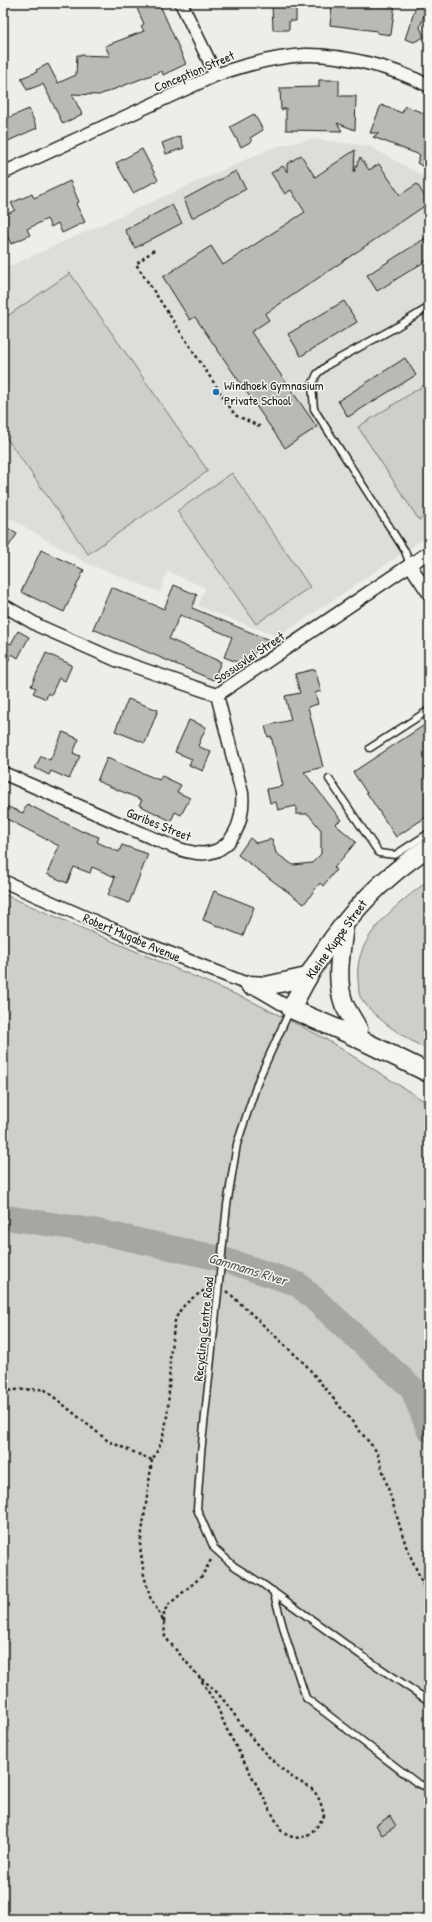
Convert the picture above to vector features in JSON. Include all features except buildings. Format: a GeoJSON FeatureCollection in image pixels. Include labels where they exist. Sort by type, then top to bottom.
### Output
{"type":"FeatureCollection","features":[{"type":"Feature","properties":{"kind":"street"},"geometry":{"type":"LineString","coordinates":[[181,3],[216,75]]}},
{"type":"Feature","properties":{"kind":"street","name":"Conception Street"},"geometry":{"type":"LineString","coordinates":[[3,173],[216,75],[245,65],[306,55],[361,62],[392,69],[429,86]]}},
{"type":"Feature","properties":{"kind":"street","name":"Sossusvlei Street"},"geometry":{"type":"LineString","coordinates":[[3,605],[40,626],[116,660],[217,695],[429,552]]}},
{"type":"Feature","properties":{"kind":"street"},"geometry":{"type":"LineString","coordinates":[[410,565],[429,594]]}},
{"type":"Feature","properties":{"kind":"street","name":"Garibes Street"},"geometry":{"type":"LineString","coordinates":[[3,773],[164,843],[192,853],[207,853],[228,845],[238,828],[244,807],[242,792],[217,695]]}},
{"type":"Feature","properties":{"kind":"street","name":"Kleine Kuppe Street"},"geometry":{"type":"LineString","coordinates":[[294,1003],[307,977],[344,923],[368,895],[429,847]]}},
{"type":"Feature","properties":{"kind":"street","name":"Robert Mugabe Avenue"},"geometry":{"type":"LineString","coordinates":[[3,881],[144,943],[358,1029],[429,1063]]}},
{"type":"Feature","properties":{"kind":"street"},"geometry":{"type":"LineString","coordinates":[[344,923],[340,964],[340,985],[344,1003],[358,1029]]}},
{"type":"Feature","properties":{"kind":"street"},"geometry":{"type":"LineString","coordinates":[[256,988],[307,977]]}},
{"type":"Feature","properties":{"kind":"street","name":"Robert Mugabe Avenue"},"geometry":{"type":"LineString","coordinates":[[294,1003],[347,1033],[429,1073]]}},
{"type":"Feature","properties":{"kind":"lane"},"geometry":{"type":"LineString","coordinates":[[410,565],[405,551],[314,409],[312,385],[317,374],[330,364],[429,307]]}},
{"type":"Feature","properties":{"kind":"lane"},"geometry":{"type":"LineString","coordinates":[[370,748],[429,710]]}},
{"type":"Feature","properties":{"kind":"lane"},"geometry":{"type":"LineString","coordinates":[[329,779],[379,853],[395,855],[429,833]]}},
{"type":"Feature","properties":{"kind":"lane","name":"Recycling Centre Road"},"geometry":{"type":"LineString","coordinates":[[294,1003],[259,1078],[237,1144],[227,1206],[201,1453],[197,1509],[214,1548],[234,1566],[273,1591],[362,1656],[429,1701]]}},
{"type":"Feature","properties":{"kind":"lane"},"geometry":{"type":"LineString","coordinates":[[273,1591],[287,1641],[306,1698],[417,1783],[429,1788]]}},
{"type":"Feature","properties":{"kind":"path"},"geometry":{"type":"LineString","coordinates":[[154,250],[136,264],[235,415],[260,427]]}},
{"type":"Feature","properties":{"kind":"path"},"geometry":{"type":"LineString","coordinates":[[164,1622],[150,1597],[144,1575],[140,1547],[152,1460],[159,1450],[167,1427],[169,1363],[176,1317],[192,1297],[219,1283],[306,1365],[377,1452],[406,1546],[429,1598]]}},
{"type":"Feature","properties":{"kind":"path"},"geometry":{"type":"LineString","coordinates":[[3,1392],[13,1390],[44,1389],[108,1441],[152,1460]]}},
{"type":"Feature","properties":{"kind":"path"},"geometry":{"type":"LineString","coordinates":[[200,1678],[221,1695],[248,1734],[271,1759],[286,1772],[314,1789],[321,1802],[324,1816],[310,1834],[300,1838],[291,1838],[282,1832],[226,1728],[217,1706],[200,1678],[165,1636],[164,1613],[167,1606],[202,1576],[211,1563],[214,1548]]}},
{"type":"Feature","properties":{"kind":"shaded area","name":"Windhoek Gymnasium Private School"},"geometry":{"type":"Polygon","coordinates":[[[312,139],[369,146],[429,179],[429,535],[278,637],[198,606],[205,588],[167,571],[160,592],[86,563],[3,514],[3,269],[274,147],[312,139]]]}},
{"type":"Feature","properties":{"kind":"shaded area"},"geometry":{"type":"Polygon","coordinates":[[[70,273],[208,471],[88,554],[3,433],[3,319],[70,273]]]}},
{"type":"Feature","properties":{"kind":"shaded area"},"geometry":{"type":"Polygon","coordinates":[[[429,382],[429,514],[419,520],[358,427],[429,382]]]}},
{"type":"Feature","properties":{"kind":"shaded area"},"geometry":{"type":"Polygon","coordinates":[[[232,473],[310,587],[256,624],[177,511],[232,473]]]}},
{"type":"Feature","properties":{"kind":"shaded area"},"geometry":{"type":"Polygon","coordinates":[[[429,880],[429,1051],[383,1022],[368,1007],[360,996],[359,992],[358,964],[370,935],[380,922],[429,880]]]}},
{"type":"Feature","properties":{"kind":"shaded area"},"geometry":{"type":"Polygon","coordinates":[[[3,894],[251,1001],[324,1038],[429,1104],[429,1919],[3,1919],[3,894]]]}},
{"type":"Feature","properties":{"kind":"waterway","name":"Gammams River"},"geometry":{"type":"LineString","coordinates":[[3,1217],[95,1231],[222,1259],[298,1284],[412,1388],[429,1430]]}},
{"type":"Feature","properties":{"kind":"place","name":"Windhoek Gymnasium Private School"},"geometry":{"type":"Point","coordinates":[216,392]}}]}
